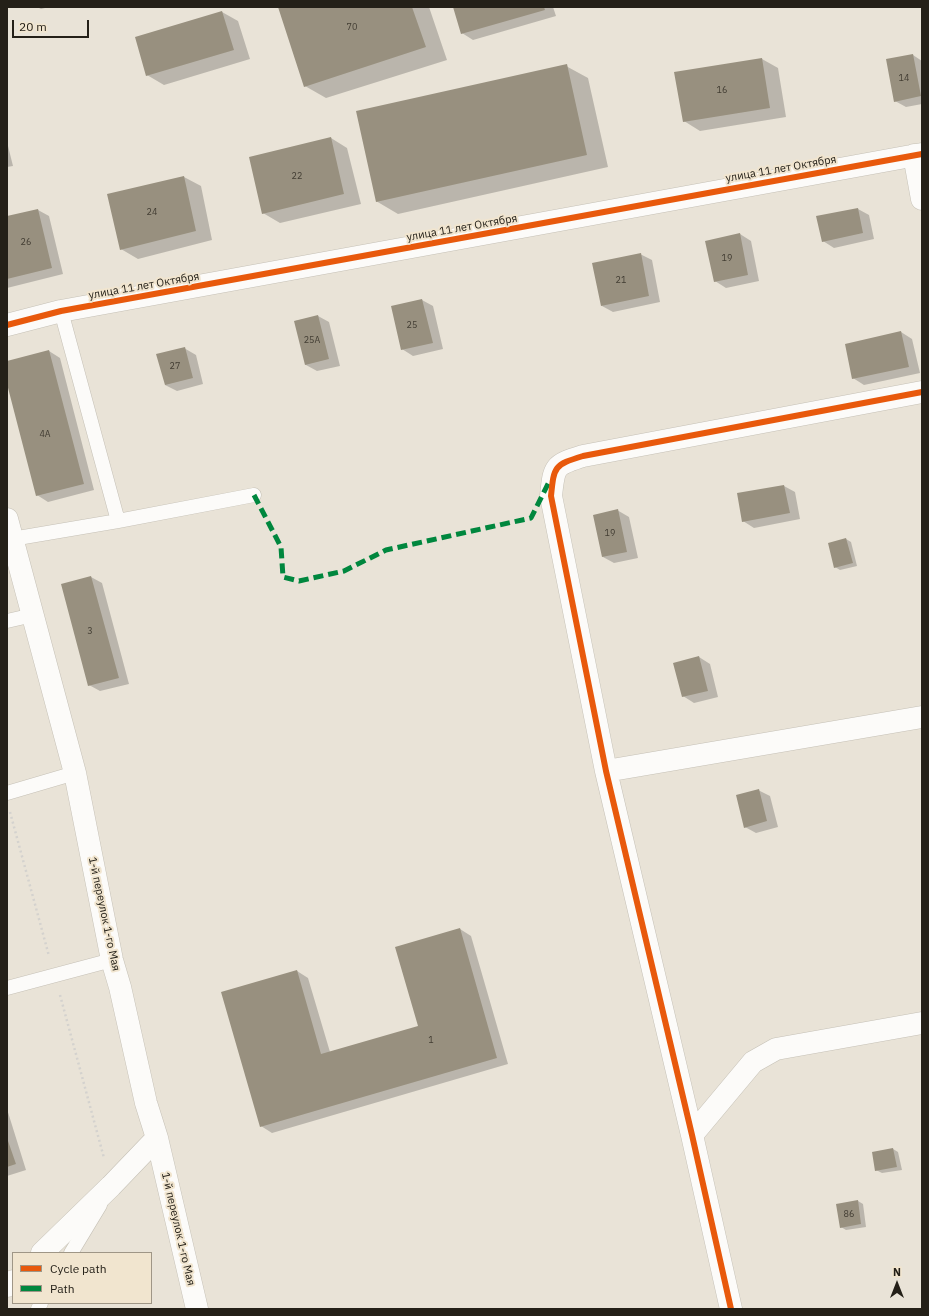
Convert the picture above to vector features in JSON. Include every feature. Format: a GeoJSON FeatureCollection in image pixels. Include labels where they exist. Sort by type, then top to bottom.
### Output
{"type":"FeatureCollection","features":[{"type":"Feature","properties":{"kind":"street"},"geometry":{"type":"LineString","coordinates":[[918,154],[922,199]]}},
{"type":"Feature","properties":{"kind":"street","name":"улица 11 лет Октября"},"geometry":{"type":"LineString","coordinates":[[7,325],[61,311],[918,154]]}},
{"type":"Feature","properties":{"kind":"street"},"geometry":{"type":"LineString","coordinates":[[731,1309],[692,1135],[606,771],[551,496],[553,474],[562,463],[583,456],[922,392]]}},
{"type":"Feature","properties":{"kind":"street","name":"1-й переулок 1-го Мая"},"geometry":{"type":"LineString","coordinates":[[9,529],[76,774],[112,960],[120,987],[146,1103],[157,1138],[197,1309]]}},
{"type":"Feature","properties":{"kind":"street"},"geometry":{"type":"LineString","coordinates":[[606,771],[922,717]]}},
{"type":"Feature","properties":{"kind":"street"},"geometry":{"type":"LineString","coordinates":[[692,1135],[753,1062],[776,1049],[922,1023]]}},
{"type":"Feature","properties":{"kind":"street"},"geometry":{"type":"LineString","coordinates":[[43,1252],[112,1186],[157,1138]]}},
{"type":"Feature","properties":{"kind":"lane"},"geometry":{"type":"LineString","coordinates":[[61,311],[118,521]]}},
{"type":"Feature","properties":{"kind":"lane"},"geometry":{"type":"LineString","coordinates":[[9,529],[118,521],[254,495]]}},
{"type":"Feature","properties":{"kind":"lane"},"geometry":{"type":"LineString","coordinates":[[7,621],[33,615]]}},
{"type":"Feature","properties":{"kind":"lane"},"geometry":{"type":"LineString","coordinates":[[7,793],[76,774]]}},
{"type":"Feature","properties":{"kind":"lane"},"geometry":{"type":"LineString","coordinates":[[7,988],[112,960]]}},
{"type":"Feature","properties":{"kind":"lane"},"geometry":{"type":"LineString","coordinates":[[72,1252],[112,1186]]}},
{"type":"Feature","properties":{"kind":"building"},"geometry":{"type":"Polygon","coordinates":[[[278,7],[412,7],[426,47],[304,87],[278,7]]]}},
{"type":"Feature","properties":{"kind":"building"},"geometry":{"type":"Polygon","coordinates":[[[453,7],[544,7],[545,10],[461,34],[453,7]]]}},
{"type":"Feature","properties":{"kind":"building"},"geometry":{"type":"Polygon","coordinates":[[[222,11],[234,50],[146,76],[135,37],[222,11]]]}},
{"type":"Feature","properties":{"kind":"building"},"geometry":{"type":"Polygon","coordinates":[[[913,54],[921,96],[894,102],[886,59],[913,54]]]}},
{"type":"Feature","properties":{"kind":"building"},"geometry":{"type":"Polygon","coordinates":[[[762,58],[770,108],[683,122],[674,72],[762,58]]]}},
{"type":"Feature","properties":{"kind":"building"},"geometry":{"type":"Polygon","coordinates":[[[567,64],[587,155],[376,202],[356,111],[567,64]]]}},
{"type":"Feature","properties":{"kind":"building"},"geometry":{"type":"Polygon","coordinates":[[[331,137],[344,194],[262,214],[249,157],[331,137]]]}},
{"type":"Feature","properties":{"kind":"building"},"geometry":{"type":"Polygon","coordinates":[[[184,176],[196,231],[120,250],[107,194],[184,176]]]}},
{"type":"Feature","properties":{"kind":"building"},"geometry":{"type":"Polygon","coordinates":[[[858,208],[863,233],[822,242],[816,216],[858,208]]]}},
{"type":"Feature","properties":{"kind":"building"},"geometry":{"type":"Polygon","coordinates":[[[38,209],[52,268],[7,279],[7,216],[38,209]]]}},
{"type":"Feature","properties":{"kind":"building"},"geometry":{"type":"Polygon","coordinates":[[[740,233],[748,275],[714,282],[705,241],[740,233]]]}},
{"type":"Feature","properties":{"kind":"building"},"geometry":{"type":"Polygon","coordinates":[[[641,253],[649,296],[601,306],[592,263],[641,253]]]}},
{"type":"Feature","properties":{"kind":"building"},"geometry":{"type":"Polygon","coordinates":[[[422,299],[433,343],[401,350],[391,306],[422,299]]]}},
{"type":"Feature","properties":{"kind":"building"},"geometry":{"type":"Polygon","coordinates":[[[318,315],[329,359],[305,365],[294,321],[318,315]]]}},
{"type":"Feature","properties":{"kind":"building"},"geometry":{"type":"Polygon","coordinates":[[[901,331],[909,367],[852,379],[845,344],[901,331]]]}},
{"type":"Feature","properties":{"kind":"building"},"geometry":{"type":"Polygon","coordinates":[[[185,347],[193,378],[165,385],[156,354],[185,347]]]}},
{"type":"Feature","properties":{"kind":"building"},"geometry":{"type":"Polygon","coordinates":[[[49,350],[84,484],[36,496],[7,384],[7,361],[49,350]]]}},
{"type":"Feature","properties":{"kind":"building"},"geometry":{"type":"Polygon","coordinates":[[[784,485],[790,513],[742,522],[737,493],[784,485]]]}},
{"type":"Feature","properties":{"kind":"building"},"geometry":{"type":"Polygon","coordinates":[[[618,509],[627,552],[602,557],[593,515],[618,509]]]}},
{"type":"Feature","properties":{"kind":"building"},"geometry":{"type":"Polygon","coordinates":[[[846,538],[853,563],[834,568],[828,543],[846,538]]]}},
{"type":"Feature","properties":{"kind":"building"},"geometry":{"type":"Polygon","coordinates":[[[91,576],[119,678],[88,686],[61,584],[91,576]]]}},
{"type":"Feature","properties":{"kind":"building"},"geometry":{"type":"Polygon","coordinates":[[[699,656],[708,691],[682,697],[673,663],[699,656]]]}},
{"type":"Feature","properties":{"kind":"building"},"geometry":{"type":"Polygon","coordinates":[[[759,789],[767,821],[744,828],[736,795],[759,789]]]}},
{"type":"Feature","properties":{"kind":"building"},"geometry":{"type":"Polygon","coordinates":[[[460,928],[497,1058],[260,1127],[221,992],[297,970],[321,1054],[418,1026],[395,947],[460,928]]]}},
{"type":"Feature","properties":{"kind":"building"},"geometry":{"type":"Polygon","coordinates":[[[7,1138],[16,1164],[7,1167],[7,1138]]]}},
{"type":"Feature","properties":{"kind":"building"},"geometry":{"type":"Polygon","coordinates":[[[893,1148],[897,1167],[875,1171],[872,1152],[893,1148]]]}},
{"type":"Feature","properties":{"kind":"building"},"geometry":{"type":"Polygon","coordinates":[[[858,1200],[861,1224],[840,1228],[836,1204],[858,1200]]]}},
{"type":"Feature","properties":{"kind":"marked path"},"geometry":{"type":"LineString","coordinates":[[254,495],[281,547],[283,577],[299,581],[344,571],[386,550],[531,518],[550,480]]}},
{"type":"Feature","properties":{"kind":"cycle path"},"geometry":{"type":"LineString","coordinates":[[7,325],[61,311],[922,154]]}},
{"type":"Feature","properties":{"kind":"cycle path"},"geometry":{"type":"LineString","coordinates":[[731,1309],[692,1135],[606,771],[551,496],[553,478],[557,468],[561,465],[583,456],[922,392]]}}]}
